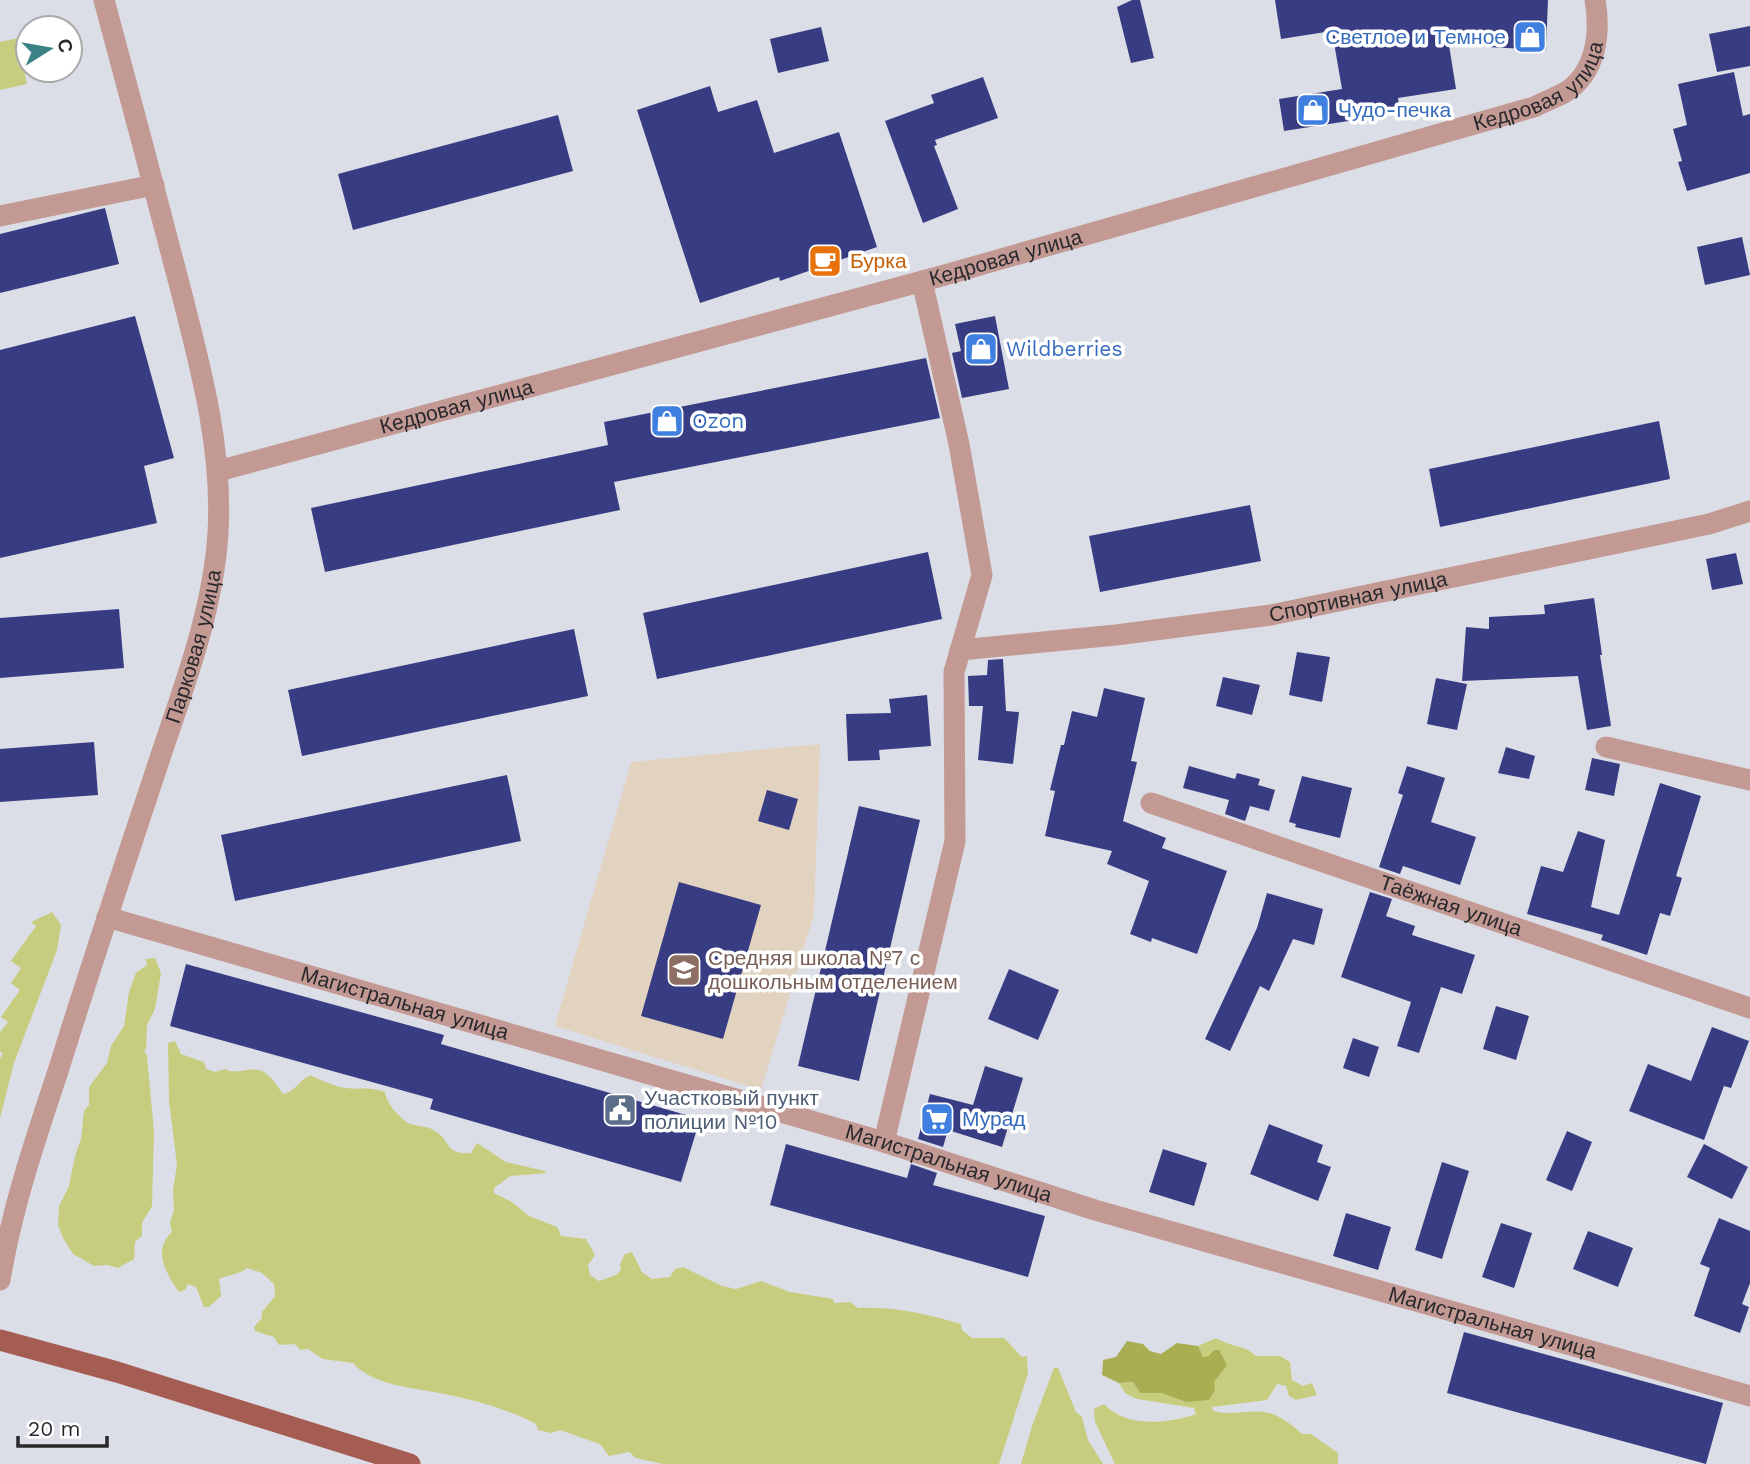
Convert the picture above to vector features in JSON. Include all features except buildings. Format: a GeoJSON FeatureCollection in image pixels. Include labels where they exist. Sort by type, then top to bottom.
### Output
{"type":"FeatureCollection","features":[{"type":"Feature","properties":{"kind":"main road"},"geometry":{"type":"LineString","coordinates":[[0,1340],[117,1372],[410,1464]]}},
{"type":"Feature","properties":{"kind":"street","name":"Парковая улица"},"geometry":{"type":"LineString","coordinates":[[0,1280],[6,1242],[21,1186],[181,693],[213,577],[218,532],[218,471],[209,410],[154,185],[104,0]]}},
{"type":"Feature","properties":{"kind":"street","name":"Кедровая улица"},"geometry":{"type":"LineString","coordinates":[[218,471],[922,281],[1534,107],[1565,92],[1579,81],[1592,63],[1597,35],[1595,0]]}},
{"type":"Feature","properties":{"kind":"street"},"geometry":{"type":"LineString","coordinates":[[0,216],[154,185]]}},
{"type":"Feature","properties":{"kind":"street"},"geometry":{"type":"LineString","coordinates":[[884,1142],[954,841],[954,672],[982,575],[960,444],[922,281]]}},
{"type":"Feature","properties":{"kind":"street","name":"Спортивная улица"},"geometry":{"type":"LineString","coordinates":[[960,650],[1116,635],[1271,615],[1709,524],[1750,511]]}},
{"type":"Feature","properties":{"kind":"street"},"geometry":{"type":"LineString","coordinates":[[1606,747],[1750,780]]}},
{"type":"Feature","properties":{"kind":"street","name":"Таёжная улица"},"geometry":{"type":"LineString","coordinates":[[1151,803],[1750,1008]]}},
{"type":"Feature","properties":{"kind":"street","name":"Магистральная улица"},"geometry":{"type":"LineString","coordinates":[[107,917],[884,1142],[1095,1210],[1750,1395]]}},
{"type":"Feature","properties":{"kind":"shaded area","name":"Средняя школа №7 с дошкольным отделением"},"geometry":{"type":"Polygon","coordinates":[[[820,744],[814,914],[761,1090],[555,1026],[631,762],[820,744]]]}},
{"type":"Feature","properties":{"kind":"green space"},"geometry":{"type":"Polygon","coordinates":[[[14,39],[14,84],[27,84],[0,90],[0,42],[14,39]]]}},
{"type":"Feature","properties":{"kind":"green space"},"geometry":{"type":"Polygon","coordinates":[[[52,912],[61,925],[57,950],[14,1063],[0,1118],[0,1058],[3,1054],[0,1051],[0,1032],[8,1022],[1,1017],[20,990],[11,983],[21,968],[11,961],[36,926],[31,922],[52,912]]]}},
{"type":"Feature","properties":{"kind":"green space"},"geometry":{"type":"Polygon","coordinates":[[[155,958],[161,973],[155,1009],[147,1025],[144,1049],[147,1056],[154,1132],[152,1206],[142,1223],[142,1236],[135,1242],[134,1259],[118,1268],[108,1265],[94,1266],[73,1254],[63,1238],[58,1225],[59,1206],[69,1186],[81,1139],[84,1111],[89,1105],[89,1087],[107,1063],[111,1046],[124,1026],[129,992],[136,973],[147,965],[146,959],[155,958]]]}},
{"type":"Feature","properties":{"kind":"green space"},"geometry":{"type":"Polygon","coordinates":[[[175,1041],[181,1054],[204,1062],[206,1069],[215,1072],[225,1069],[259,1070],[269,1076],[283,1094],[311,1075],[343,1088],[385,1092],[390,1105],[404,1120],[432,1129],[456,1152],[471,1153],[477,1143],[506,1162],[545,1171],[546,1173],[510,1176],[494,1188],[494,1193],[512,1202],[529,1216],[557,1227],[561,1236],[586,1239],[595,1255],[588,1265],[590,1275],[599,1281],[616,1275],[621,1270],[620,1264],[625,1254],[632,1252],[642,1272],[652,1279],[670,1277],[675,1269],[683,1267],[722,1286],[736,1289],[761,1281],[790,1292],[833,1299],[834,1303],[850,1302],[858,1308],[897,1310],[948,1320],[961,1324],[962,1330],[972,1338],[1004,1338],[1022,1357],[1027,1356],[1028,1373],[999,1464],[663,1464],[636,1458],[629,1452],[609,1456],[600,1444],[560,1430],[551,1433],[538,1430],[536,1424],[496,1407],[386,1382],[362,1371],[353,1363],[323,1359],[308,1349],[300,1350],[295,1344],[279,1345],[274,1337],[255,1331],[254,1327],[275,1296],[274,1284],[262,1273],[247,1268],[219,1279],[221,1296],[209,1307],[204,1307],[196,1287],[188,1284],[185,1290],[179,1292],[166,1270],[162,1254],[166,1239],[172,1232],[170,1223],[174,1210],[173,1190],[177,1165],[169,1101],[168,1043],[175,1041]]]}},
{"type":"Feature","properties":{"kind":"green space"},"geometry":{"type":"Polygon","coordinates":[[[1216,1338],[1256,1356],[1280,1356],[1290,1362],[1292,1380],[1303,1386],[1312,1383],[1317,1395],[1296,1400],[1289,1396],[1286,1386],[1277,1384],[1267,1400],[1212,1407],[1213,1411],[1269,1413],[1279,1417],[1302,1434],[1311,1434],[1338,1453],[1338,1464],[1115,1464],[1095,1422],[1094,1409],[1104,1404],[1124,1417],[1147,1422],[1196,1414],[1194,1408],[1137,1399],[1125,1393],[1119,1383],[1133,1382],[1140,1393],[1161,1393],[1186,1402],[1209,1357],[1203,1357],[1198,1346],[1216,1338]]]}},
{"type":"Feature","properties":{"kind":"green space"},"geometry":{"type":"Polygon","coordinates":[[[1127,1341],[1143,1344],[1150,1351],[1161,1354],[1177,1343],[1198,1346],[1203,1357],[1219,1350],[1227,1365],[1214,1382],[1215,1390],[1209,1400],[1186,1402],[1161,1393],[1140,1393],[1133,1382],[1119,1383],[1102,1375],[1103,1360],[1116,1357],[1127,1341]]]}},
{"type":"Feature","properties":{"kind":"green space"},"geometry":{"type":"Polygon","coordinates":[[[1054,1368],[1058,1368],[1076,1412],[1082,1417],[1088,1440],[1103,1464],[1021,1464],[1054,1368]]]}},
{"type":"Feature","properties":{"kind":"place","name":"Светлое и Темное"},"geometry":{"type":"Point","coordinates":[1530,37]}},
{"type":"Feature","properties":{"kind":"place","name":"Чудо-печка"},"geometry":{"type":"Point","coordinates":[1313,110]}},
{"type":"Feature","properties":{"kind":"place","name":"Бурка"},"geometry":{"type":"Point","coordinates":[825,261]}},
{"type":"Feature","properties":{"kind":"place","name":"Wildberries"},"geometry":{"type":"Point","coordinates":[981,349]}},
{"type":"Feature","properties":{"kind":"place","name":"Ozon"},"geometry":{"type":"Point","coordinates":[667,421]}},
{"type":"Feature","properties":{"kind":"place","name":"Средняя школа №7 с дошкольным отделением"},"geometry":{"type":"Point","coordinates":[684,970]}},
{"type":"Feature","properties":{"kind":"place","name":"Участковый пункт полиции №10"},"geometry":{"type":"Point","coordinates":[620,1110]}},
{"type":"Feature","properties":{"kind":"place","name":"Мурад"},"geometry":{"type":"Point","coordinates":[937,1119]}}]}
